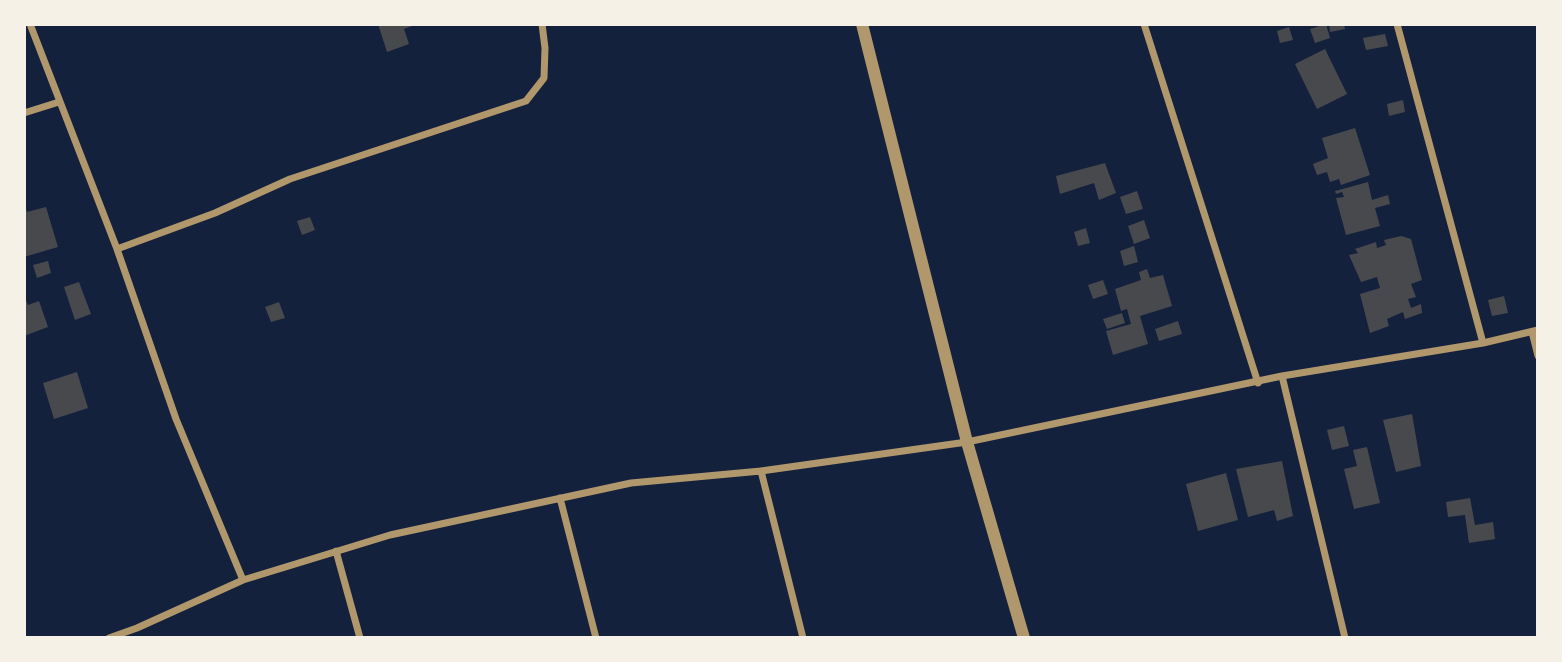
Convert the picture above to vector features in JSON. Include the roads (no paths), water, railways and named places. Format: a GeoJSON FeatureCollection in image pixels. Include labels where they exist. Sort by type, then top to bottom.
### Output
{"type":"FeatureCollection","features":[{"type":"Feature","properties":{"kind":"street"},"geometry":{"type":"LineString","coordinates":[[30,24],[117,249],[176,419],[243,580]]}},
{"type":"Feature","properties":{"kind":"street"},"geometry":{"type":"LineString","coordinates":[[117,249],[215,213],[290,179],[526,102],[544,78],[545,48],[542,24]]}},
{"type":"Feature","properties":{"kind":"street"},"geometry":{"type":"LineString","coordinates":[[862,24],[967,442],[1024,638]]}},
{"type":"Feature","properties":{"kind":"street"},"geometry":{"type":"LineString","coordinates":[[1144,24],[1258,383]]}},
{"type":"Feature","properties":{"kind":"street"},"geometry":{"type":"LineString","coordinates":[[1397,24],[1483,343]]}},
{"type":"Feature","properties":{"kind":"street"},"geometry":{"type":"LineString","coordinates":[[24,113],[59,102]]}},
{"type":"Feature","properties":{"kind":"street"},"geometry":{"type":"LineString","coordinates":[[109,638],[243,580],[336,551],[390,535],[631,483],[761,471],[967,442],[1282,376],[1483,343],[1535,331],[1538,356]]}},
{"type":"Feature","properties":{"kind":"street"},"geometry":{"type":"LineString","coordinates":[[1282,376],[1345,638]]}},
{"type":"Feature","properties":{"kind":"street"},"geometry":{"type":"LineString","coordinates":[[761,471],[803,638]]}},
{"type":"Feature","properties":{"kind":"street"},"geometry":{"type":"LineString","coordinates":[[560,498],[597,638]]}},
{"type":"Feature","properties":{"kind":"street"},"geometry":{"type":"LineString","coordinates":[[336,551],[360,638]]}}]}
